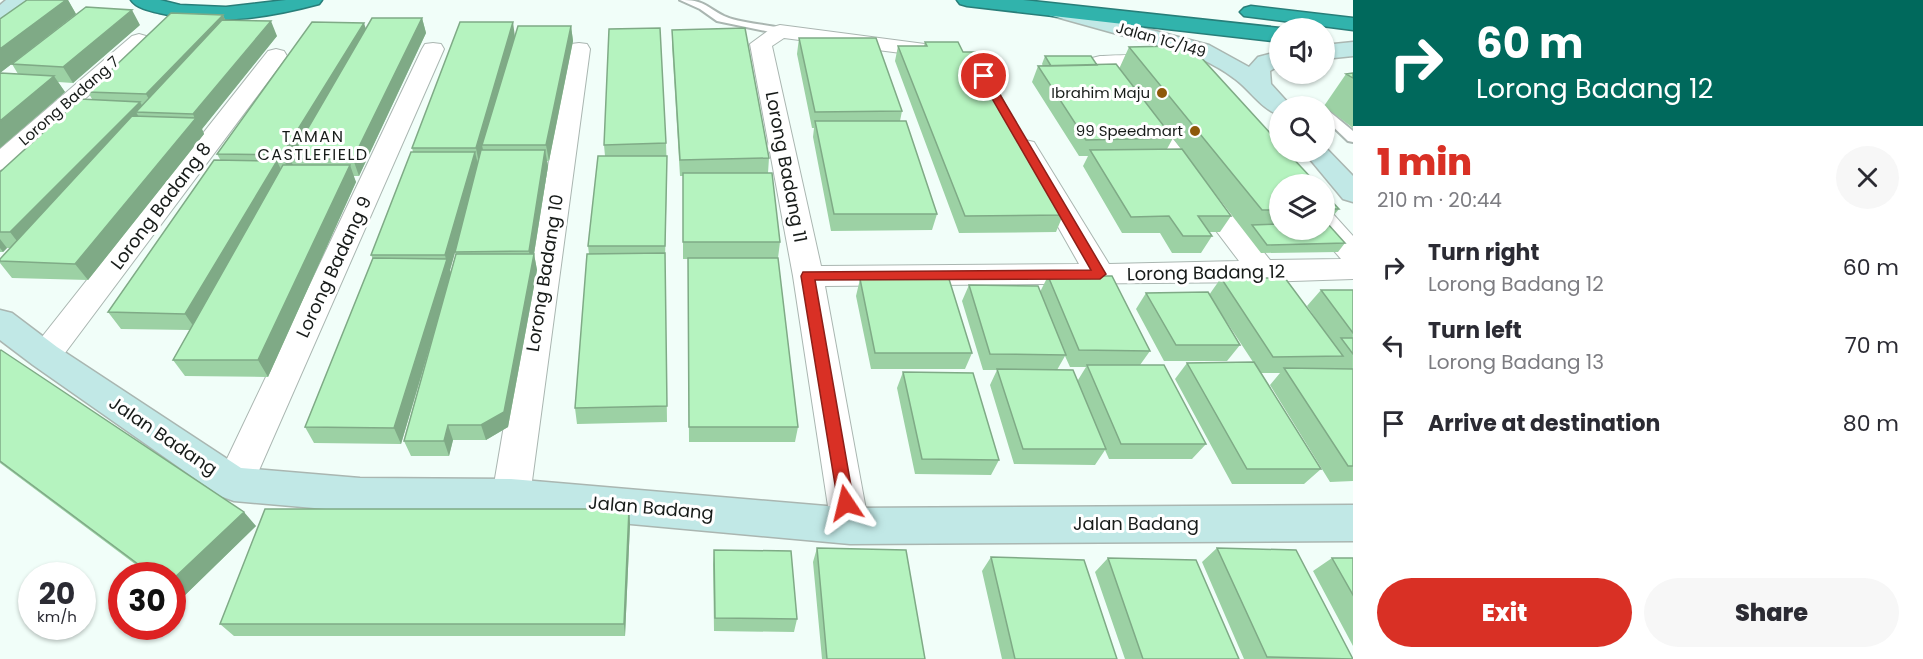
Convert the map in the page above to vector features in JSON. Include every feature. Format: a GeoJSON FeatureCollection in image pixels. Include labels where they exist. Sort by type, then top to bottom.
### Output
{"type":"FeatureCollection","features":[{"type":"Feature","properties":{"kind":"highway"},"geometry":{"type":"LineString","coordinates":[[141,0],[162,8],[224,13],[274,9],[312,0]]}},
{"type":"Feature","properties":{"kind":"highway"},"geometry":{"type":"LineString","coordinates":[[205,0],[247,0]]}},
{"type":"Feature","properties":{"kind":"highway"},"geometry":{"type":"LineString","coordinates":[[967,0],[1269,34]]}},
{"type":"Feature","properties":{"kind":"highway"},"geometry":{"type":"LineString","coordinates":[[1142,0],[1269,21]]}},
{"type":"Feature","properties":{"kind":"highway"},"geometry":{"type":"LineString","coordinates":[[1335,28],[1353,24]]}},
{"type":"Feature","properties":{"kind":"highway"},"geometry":{"type":"LineString","coordinates":[[1335,35],[1353,43]]}},
{"type":"Feature","properties":{"kind":"street"},"geometry":{"type":"LineString","coordinates":[[0,15],[13,6],[16,0]]}},
{"type":"Feature","properties":{"kind":"street","name":"Jalan 1C/149"},"geometry":{"type":"LineString","coordinates":[[1056,11],[1201,50],[1223,60],[1259,85],[1269,96]]}},
{"type":"Feature","properties":{"kind":"street"},"geometry":{"type":"LineString","coordinates":[[780,32],[961,55]]}},
{"type":"Feature","properties":{"kind":"street","name":"Lorong Badang 11"},"geometry":{"type":"LineString","coordinates":[[780,32],[761,44],[808,276],[850,526]]}},
{"type":"Feature","properties":{"kind":"street","name":"Lorong Badang 7"},"geometry":{"type":"LineString","coordinates":[[0,162],[139,40]]}},
{"type":"Feature","properties":{"kind":"street","name":"Lorong Badang 9"},"geometry":{"type":"LineString","coordinates":[[234,484],[433,49]]}},
{"type":"Feature","properties":{"kind":"street","name":"Lorong Badang 10"},"geometry":{"type":"LineString","coordinates":[[511,496],[579,49]]}},
{"type":"Feature","properties":{"kind":"street"},"geometry":{"type":"LineString","coordinates":[[1335,51],[1353,49]]}},
{"type":"Feature","properties":{"kind":"street","name":"Lorong Badang 8"},"geometry":{"type":"LineString","coordinates":[[45,356],[276,56]]}},
{"type":"Feature","properties":{"kind":"street"},"geometry":{"type":"LineString","coordinates":[[1259,85],[1258,70],[1269,61]]}},
{"type":"Feature","properties":{"kind":"street"},"geometry":{"type":"LineString","coordinates":[[1183,71],[1155,62],[1100,63],[1263,272]]}},
{"type":"Feature","properties":{"kind":"street"},"geometry":{"type":"LineString","coordinates":[[1013,126],[1100,274]]}},
{"type":"Feature","properties":{"kind":"street"},"geometry":{"type":"LineString","coordinates":[[1326,162],[1353,193]]}},
{"type":"Feature","properties":{"kind":"street"},"geometry":{"type":"LineString","coordinates":[[1335,234],[1353,254]]}},
{"type":"Feature","properties":{"kind":"street","name":"Lorong Badang 12"},"geometry":{"type":"LineString","coordinates":[[808,276],[1263,272],[1353,269]]}},
{"type":"Feature","properties":{"kind":"street","name":"Jalan Badang"},"geometry":{"type":"LineString","coordinates":[[0,322],[45,356],[234,484],[360,495],[511,496],[850,526],[1353,523]]}},
{"type":"Feature","properties":{"kind":"lane"},"geometry":{"type":"LineString","coordinates":[[685,0],[704,7],[721,20],[780,32]]}},
{"type":"Feature","properties":{"kind":"lane"},"geometry":{"type":"LineString","coordinates":[[1335,117],[1353,138]]}},
{"type":"Feature","properties":{"kind":"building"},"geometry":{"type":"Polygon","coordinates":[[[27,0],[66,0],[0,49],[0,19],[27,0]]]}},
{"type":"Feature","properties":{"kind":"building"},"geometry":{"type":"Polygon","coordinates":[[[86,7],[132,10],[63,67],[12,64],[86,7]]]}},
{"type":"Feature","properties":{"kind":"building"},"geometry":{"type":"Polygon","coordinates":[[[171,13],[223,15],[146,94],[88,92],[171,13]]]}},
{"type":"Feature","properties":{"kind":"building"},"geometry":{"type":"Polygon","coordinates":[[[372,18],[422,18],[353,159],[290,159],[372,18]]]}},
{"type":"Feature","properties":{"kind":"building"},"geometry":{"type":"Polygon","coordinates":[[[222,20],[271,21],[193,114],[136,112],[222,20]]]}},
{"type":"Feature","properties":{"kind":"building"},"geometry":{"type":"Polygon","coordinates":[[[312,22],[364,23],[282,155],[217,154],[312,22]]]}},
{"type":"Feature","properties":{"kind":"building"},"geometry":{"type":"Polygon","coordinates":[[[460,22],[513,22],[476,148],[412,148],[460,22]]]}},
{"type":"Feature","properties":{"kind":"building"},"geometry":{"type":"Polygon","coordinates":[[[518,26],[571,26],[546,145],[482,145],[518,26]]]}},
{"type":"Feature","properties":{"kind":"building"},"geometry":{"type":"Polygon","coordinates":[[[660,28],[666,143],[604,145],[609,29],[660,28]]]}},
{"type":"Feature","properties":{"kind":"building"},"geometry":{"type":"Polygon","coordinates":[[[745,28],[769,158],[680,160],[672,30],[745,28]]]}},
{"type":"Feature","properties":{"kind":"building"},"geometry":{"type":"Polygon","coordinates":[[[799,38],[876,38],[902,111],[815,112],[799,38]]]}},
{"type":"Feature","properties":{"kind":"building"},"geometry":{"type":"Polygon","coordinates":[[[925,42],[958,42],[963,52],[978,52],[1063,215],[965,216],[898,46],[927,46],[925,42]]]}},
{"type":"Feature","properties":{"kind":"building"},"geometry":{"type":"Polygon","coordinates":[[[1176,46],[1197,53],[1269,132],[1269,162],[1296,162],[1308,174],[1269,174],[1269,210],[1262,210],[1129,47],[1176,46]]]}},
{"type":"Feature","properties":{"kind":"building"},"geometry":{"type":"Polygon","coordinates":[[[1045,56],[1091,56],[1097,65],[1051,66],[1045,56]]]}},
{"type":"Feature","properties":{"kind":"building"},"geometry":{"type":"Polygon","coordinates":[[[1116,64],[1173,138],[1086,140],[1038,66],[1116,64]]]}},
{"type":"Feature","properties":{"kind":"building"},"geometry":{"type":"Polygon","coordinates":[[[0,73],[54,76],[0,121],[0,73]]]}},
{"type":"Feature","properties":{"kind":"building"},"geometry":{"type":"Polygon","coordinates":[[[80,99],[140,102],[10,232],[0,232],[0,172],[80,99]]]}},
{"type":"Feature","properties":{"kind":"building"},"geometry":{"type":"Polygon","coordinates":[[[132,116],[196,118],[75,264],[0,261],[0,259],[132,116]]]}},
{"type":"Feature","properties":{"kind":"building"},"geometry":{"type":"Polygon","coordinates":[[[815,121],[906,121],[937,214],[834,214],[815,121]]]}},
{"type":"Feature","properties":{"kind":"building"},"geometry":{"type":"Polygon","coordinates":[[[1182,149],[1231,216],[1198,216],[1212,236],[1183,236],[1169,216],[1131,217],[1090,150],[1182,149]]]}},
{"type":"Feature","properties":{"kind":"building"},"geometry":{"type":"Polygon","coordinates":[[[481,150],[545,150],[529,251],[455,252],[481,150]]]}},
{"type":"Feature","properties":{"kind":"building"},"geometry":{"type":"Polygon","coordinates":[[[411,152],[475,152],[445,255],[371,255],[411,152]]]}},
{"type":"Feature","properties":{"kind":"building"},"geometry":{"type":"Polygon","coordinates":[[[598,156],[667,156],[665,246],[588,246],[598,156]]]}},
{"type":"Feature","properties":{"kind":"building"},"geometry":{"type":"Polygon","coordinates":[[[214,160],[277,161],[185,314],[108,312],[214,160]]]}},
{"type":"Feature","properties":{"kind":"building"},"geometry":{"type":"Polygon","coordinates":[[[283,165],[350,165],[258,360],[173,360],[283,165]]]}},
{"type":"Feature","properties":{"kind":"building"},"geometry":{"type":"Polygon","coordinates":[[[683,173],[772,173],[780,242],[683,242],[683,173]]]}},
{"type":"Feature","properties":{"kind":"building"},"geometry":{"type":"Polygon","coordinates":[[[1269,224],[1269,240],[1335,240],[1335,232],[1345,243],[1267,245],[1252,225],[1269,224]]]}},
{"type":"Feature","properties":{"kind":"building"},"geometry":{"type":"Polygon","coordinates":[[[665,253],[667,406],[575,408],[587,254],[665,253]]]}},
{"type":"Feature","properties":{"kind":"building"},"geometry":{"type":"Polygon","coordinates":[[[456,254],[534,254],[504,412],[481,425],[448,425],[444,441],[404,441],[456,254]]]}},
{"type":"Feature","properties":{"kind":"building"},"geometry":{"type":"Polygon","coordinates":[[[373,258],[447,259],[394,428],[305,427],[373,258]]]}},
{"type":"Feature","properties":{"kind":"building"},"geometry":{"type":"Polygon","coordinates":[[[688,258],[778,258],[798,427],[689,427],[688,258]]]}},
{"type":"Feature","properties":{"kind":"building"},"geometry":{"type":"Polygon","coordinates":[[[1048,276],[1112,276],[1150,351],[1079,350],[1048,276]]]}},
{"type":"Feature","properties":{"kind":"building"},"geometry":{"type":"Polygon","coordinates":[[[1221,278],[1285,278],[1343,356],[1273,357],[1221,278]]]}},
{"type":"Feature","properties":{"kind":"building"},"geometry":{"type":"Polygon","coordinates":[[[860,279],[949,279],[972,353],[875,353],[860,279]]]}},
{"type":"Feature","properties":{"kind":"building"},"geometry":{"type":"Polygon","coordinates":[[[969,285],[1038,286],[1066,355],[990,354],[969,285]]]}},
{"type":"Feature","properties":{"kind":"building"},"geometry":{"type":"Polygon","coordinates":[[[1321,290],[1353,290],[1353,333],[1321,290]]]}},
{"type":"Feature","properties":{"kind":"building"},"geometry":{"type":"Polygon","coordinates":[[[1208,292],[1240,345],[1176,345],[1146,293],[1208,292]]]}},
{"type":"Feature","properties":{"kind":"building"},"geometry":{"type":"Polygon","coordinates":[[[1341,338],[1353,338],[1353,354],[1341,338]]]}},
{"type":"Feature","properties":{"kind":"building"},"geometry":{"type":"Polygon","coordinates":[[[0,351],[244,512],[186,567],[186,562],[135,562],[0,461],[0,351]]]}},
{"type":"Feature","properties":{"kind":"building"},"geometry":{"type":"Polygon","coordinates":[[[1254,362],[1321,469],[1247,469],[1187,363],[1254,362]]]}},
{"type":"Feature","properties":{"kind":"building"},"geometry":{"type":"Polygon","coordinates":[[[1087,365],[1164,365],[1206,444],[1121,444],[1087,365]]]}},
{"type":"Feature","properties":{"kind":"building"},"geometry":{"type":"Polygon","coordinates":[[[1284,368],[1353,369],[1353,466],[1348,466],[1284,368]]]}},
{"type":"Feature","properties":{"kind":"building"},"geometry":{"type":"Polygon","coordinates":[[[997,369],[1073,370],[1106,449],[1023,449],[997,369]]]}},
{"type":"Feature","properties":{"kind":"building"},"geometry":{"type":"Polygon","coordinates":[[[903,372],[973,373],[999,460],[922,459],[903,372]]]}},
{"type":"Feature","properties":{"kind":"building"},"geometry":{"type":"Polygon","coordinates":[[[265,509],[629,509],[624,624],[220,624],[265,509]]]}},
{"type":"Feature","properties":{"kind":"building"},"geometry":{"type":"Polygon","coordinates":[[[817,548],[906,550],[925,659],[827,659],[817,548]]]}},
{"type":"Feature","properties":{"kind":"building"},"geometry":{"type":"Polygon","coordinates":[[[1217,548],[1296,550],[1353,659],[1267,657],[1217,548]]]}},
{"type":"Feature","properties":{"kind":"building"},"geometry":{"type":"Polygon","coordinates":[[[714,550],[791,551],[797,619],[715,618],[714,550]]]}},
{"type":"Feature","properties":{"kind":"building"},"geometry":{"type":"Polygon","coordinates":[[[991,557],[1084,560],[1117,659],[1015,659],[991,557]]]}},
{"type":"Feature","properties":{"kind":"building"},"geometry":{"type":"Polygon","coordinates":[[[1108,558],[1196,560],[1239,659],[1143,659],[1108,558]]]}},
{"type":"Feature","properties":{"kind":"building"},"geometry":{"type":"Polygon","coordinates":[[[1332,558],[1353,558],[1353,595],[1332,558]]]}},
{"type":"Feature","properties":{"kind":"place","name":"Ibrahim Maju"},"geometry":{"type":"Point","coordinates":[1162,93]}},
{"type":"Feature","properties":{"kind":"place","name":"99 Speedmart"},"geometry":{"type":"Point","coordinates":[1195,131]}},
{"type":"Feature","properties":{"kind":"district","name":"TAMAN CASTLEFIELD"},"geometry":{"type":"Point","coordinates":[313,145]}},
{"type":"Feature","properties":{"kind":"route"},"geometry":{"type":"LineString","coordinates":[[846,503],[808,276],[1100,274],[984,76]]}}]}
